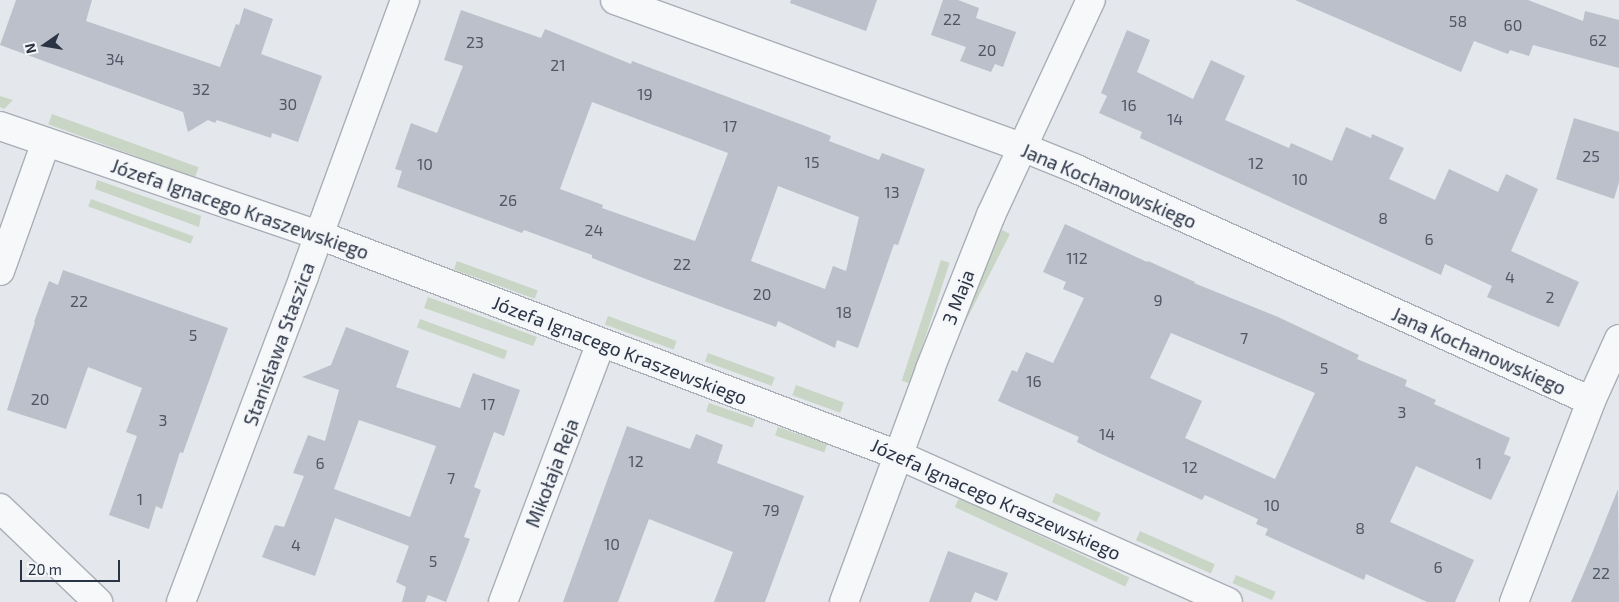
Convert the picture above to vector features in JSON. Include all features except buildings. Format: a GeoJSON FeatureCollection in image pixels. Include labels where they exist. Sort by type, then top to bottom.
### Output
{"type":"FeatureCollection","features":[{"type":"Feature","properties":{"kind":"street","name":"Stanisława Staszica"},"geometry":{"type":"LineString","coordinates":[[181,602],[405,0]]}},
{"type":"Feature","properties":{"kind":"street","name":"Jana Kochanowskiego"},"geometry":{"type":"LineString","coordinates":[[615,0],[1022,147],[1074,168],[1591,401]]}},
{"type":"Feature","properties":{"kind":"street","name":"3 Maja"},"geometry":{"type":"LineString","coordinates":[[844,602],[983,234],[1091,0]]}},
{"type":"Feature","properties":{"kind":"street","name":"Józefa Ignacego Kraszewskiego"},"geometry":{"type":"LineString","coordinates":[[0,126],[319,235],[898,455],[1190,594],[1228,602]]}},
{"type":"Feature","properties":{"kind":"street"},"geometry":{"type":"LineString","coordinates":[[0,270],[46,142]]}},
{"type":"Feature","properties":{"kind":"street"},"geometry":{"type":"LineString","coordinates":[[1514,602],[1591,401],[1619,339]]}},
{"type":"Feature","properties":{"kind":"street","name":"Mikołaja Reja"},"geometry":{"type":"LineString","coordinates":[[503,602],[601,343]]}},
{"type":"Feature","properties":{"kind":"street"},"geometry":{"type":"LineString","coordinates":[[0,508],[98,602]]}},
{"type":"Feature","properties":{"kind":"green space"},"geometry":{"type":"Polygon","coordinates":[[[0,96],[13,100],[4,109],[0,107],[0,96]]]}},
{"type":"Feature","properties":{"kind":"green space"},"geometry":{"type":"Polygon","coordinates":[[[52,114],[199,167],[195,178],[48,124],[52,114]]]}},
{"type":"Feature","properties":{"kind":"green space"},"geometry":{"type":"Polygon","coordinates":[[[97,180],[201,216],[199,227],[95,189],[97,180]]]}},
{"type":"Feature","properties":{"kind":"green space"},"geometry":{"type":"Polygon","coordinates":[[[91,199],[193,236],[191,244],[88,207],[91,199]]]}},
{"type":"Feature","properties":{"kind":"green space"},"geometry":{"type":"Polygon","coordinates":[[[1002,230],[1010,234],[933,385],[925,381],[1002,230]]]}},
{"type":"Feature","properties":{"kind":"green space"},"geometry":{"type":"Polygon","coordinates":[[[941,260],[950,263],[910,384],[902,381],[941,260]]]}},
{"type":"Feature","properties":{"kind":"green space"},"geometry":{"type":"Polygon","coordinates":[[[457,261],[538,290],[535,299],[454,269],[457,261]]]}},
{"type":"Feature","properties":{"kind":"green space"},"geometry":{"type":"Polygon","coordinates":[[[428,297],[537,337],[533,346],[424,308],[428,297]]]}},
{"type":"Feature","properties":{"kind":"green space"},"geometry":{"type":"Polygon","coordinates":[[[608,316],[677,341],[674,349],[605,324],[608,316]]]}},
{"type":"Feature","properties":{"kind":"green space"},"geometry":{"type":"Polygon","coordinates":[[[420,319],[507,351],[504,359],[417,327],[420,319]]]}},
{"type":"Feature","properties":{"kind":"green space"},"geometry":{"type":"Polygon","coordinates":[[[708,353],[775,377],[772,386],[705,361],[708,353]]]}},
{"type":"Feature","properties":{"kind":"green space"},"geometry":{"type":"Polygon","coordinates":[[[796,385],[844,402],[840,413],[792,395],[796,385]]]}},
{"type":"Feature","properties":{"kind":"green space"},"geometry":{"type":"Polygon","coordinates":[[[709,403],[755,419],[752,427],[706,412],[709,403]]]}},
{"type":"Feature","properties":{"kind":"green space"},"geometry":{"type":"Polygon","coordinates":[[[778,427],[827,444],[824,452],[775,436],[778,427]]]}},
{"type":"Feature","properties":{"kind":"green space"},"geometry":{"type":"Polygon","coordinates":[[[1056,493],[1101,513],[1097,522],[1052,502],[1056,493]]]}},
{"type":"Feature","properties":{"kind":"green space"},"geometry":{"type":"Polygon","coordinates":[[[959,498],[1129,577],[1125,587],[955,507],[959,498]]]}},
{"type":"Feature","properties":{"kind":"green space"},"geometry":{"type":"Polygon","coordinates":[[[1140,531],[1215,564],[1211,573],[1136,540],[1140,531]]]}},
{"type":"Feature","properties":{"kind":"green space"},"geometry":{"type":"Polygon","coordinates":[[[1236,575],[1276,592],[1272,600],[1232,583],[1236,575]]]}}]}
